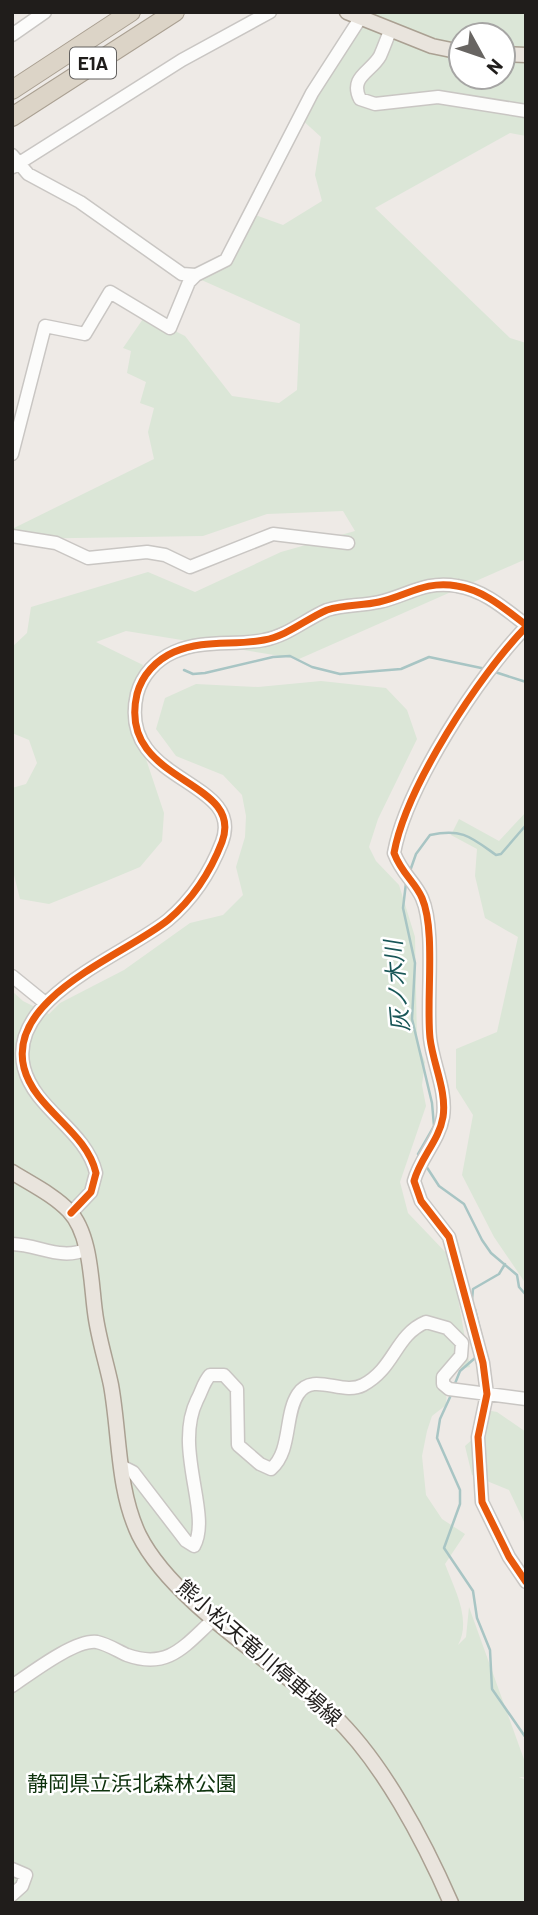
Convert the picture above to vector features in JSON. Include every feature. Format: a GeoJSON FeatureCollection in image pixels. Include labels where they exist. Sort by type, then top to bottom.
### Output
{"type":"FeatureCollection","features":[{"type":"Feature","properties":{"kind":"highway","name":"E1A"},"geometry":{"type":"LineString","coordinates":[[12,90],[131,12]]}},
{"type":"Feature","properties":{"kind":"highway","name":"E1A"},"geometry":{"type":"LineString","coordinates":[[12,117],[175,12]]}},
{"type":"Feature","properties":{"kind":"main road"},"geometry":{"type":"LineString","coordinates":[[354,15],[432,46],[447,49]]}},
{"type":"Feature","properties":{"kind":"main road"},"geometry":{"type":"LineString","coordinates":[[12,1172],[71,1213]]}},
{"type":"Feature","properties":{"kind":"main road","name":"熊小松天竜川停車場線"},"geometry":{"type":"LineString","coordinates":[[71,1213],[87,1249],[95,1315],[111,1385],[127,1504],[141,1539],[170,1576],[214,1619],[332,1714],[355,1737],[422,1844],[451,1903]]}},
{"type":"Feature","properties":{"kind":"street"},"geometry":{"type":"LineString","coordinates":[[12,35],[45,12]]}},
{"type":"Feature","properties":{"kind":"street"},"geometry":{"type":"LineString","coordinates":[[196,275],[182,274],[80,202],[28,174],[14,162],[182,60],[270,12]]}},
{"type":"Feature","properties":{"kind":"street"},"geometry":{"type":"LineString","coordinates":[[12,454],[45,327],[85,334],[110,292],[170,328],[189,282],[196,275],[226,260],[354,15]]}},
{"type":"Feature","properties":{"kind":"street"},"geometry":{"type":"LineString","coordinates":[[391,29],[379,58],[360,77],[357,86],[360,99],[375,104],[438,97],[526,111]]}},
{"type":"Feature","properties":{"kind":"street"},"geometry":{"type":"LineString","coordinates":[[12,536],[56,544],[88,558],[147,552],[165,555],[190,567],[273,534],[348,543]]}},
{"type":"Feature","properties":{"kind":"street"},"geometry":{"type":"LineString","coordinates":[[71,1213],[91,1192],[96,1173],[80,1140],[41,1097],[25,1071],[23,1056],[26,1040],[44,1002],[61,987],[133,945],[177,912],[200,888],[224,837],[220,808],[209,796],[155,761],[144,749],[134,711],[138,690],[149,670],[160,659],[176,651],[214,642],[264,640],[345,604],[383,601],[415,588],[455,585],[477,592],[526,626],[500,657],[425,771],[394,853],[403,874],[422,898],[428,928],[427,1004],[430,1041],[444,1113],[438,1133],[414,1181],[416,1191],[449,1237],[483,1363],[487,1394],[478,1437],[482,1502],[509,1557],[526,1582]]}},
{"type":"Feature","properties":{"kind":"street"},"geometry":{"type":"LineString","coordinates":[[12,976],[44,1002]]}},
{"type":"Feature","properties":{"kind":"street"},"geometry":{"type":"LineString","coordinates":[[12,1244],[43,1248],[68,1256],[87,1249]]}},
{"type":"Feature","properties":{"kind":"street"},"geometry":{"type":"LineString","coordinates":[[123,1468],[132,1472],[186,1541],[194,1546],[197,1540],[197,1511],[187,1432],[190,1414],[210,1375],[224,1375],[237,1389],[237,1446],[271,1469],[276,1464],[285,1440],[298,1394],[306,1386],[317,1383],[346,1389],[361,1386],[388,1364],[406,1334],[426,1322],[436,1322],[457,1335],[462,1343],[461,1356],[443,1377],[443,1384],[452,1390],[526,1399]]}},
{"type":"Feature","properties":{"kind":"street"},"geometry":{"type":"LineString","coordinates":[[12,1686],[37,1668],[85,1644],[97,1642],[140,1659],[162,1660],[173,1656],[214,1619]]}},
{"type":"Feature","properties":{"kind":"street"},"geometry":{"type":"LineString","coordinates":[[12,1869],[26,1875],[22,1886],[12,1895]]}},
{"type":"Feature","properties":{"kind":"green space"},"geometry":{"type":"Polygon","coordinates":[[[364,12],[526,12],[526,136],[510,133],[375,208],[510,338],[526,343],[526,559],[299,659],[126,631],[96,642],[143,665],[131,714],[164,813],[162,841],[140,867],[104,882],[49,904],[20,899],[12,867],[12,788],[26,784],[37,763],[29,740],[12,733],[12,647],[27,633],[31,607],[148,572],[195,592],[281,552],[355,531],[343,511],[267,514],[203,536],[12,539],[12,529],[154,459],[148,432],[154,408],[140,403],[146,382],[127,373],[131,351],[123,348],[145,316],[185,336],[232,396],[279,403],[297,390],[300,324],[197,278],[226,260],[250,213],[283,225],[322,201],[315,175],[321,137],[300,118],[364,12]]]}},
{"type":"Feature","properties":{"kind":"green space","name":"静岡県立浜北森林公園"},"geometry":{"type":"Polygon","coordinates":[[[321,681],[386,688],[407,710],[417,739],[378,819],[369,847],[376,861],[399,885],[415,937],[417,1042],[425,1062],[422,1085],[426,1106],[400,1182],[408,1213],[451,1258],[470,1367],[448,1371],[446,1405],[432,1416],[422,1456],[426,1495],[442,1519],[465,1534],[445,1564],[462,1615],[462,1635],[458,1645],[466,1637],[469,1607],[526,1765],[526,1777],[519,1777],[526,1780],[526,1903],[12,1903],[12,991],[23,1001],[49,1014],[60,1003],[124,970],[190,923],[223,915],[243,895],[236,867],[245,837],[246,816],[242,795],[223,775],[176,756],[156,729],[165,698],[196,684],[258,687],[321,681]]]}},
{"type":"Feature","properties":{"kind":"green space"},"geometry":{"type":"Polygon","coordinates":[[[526,812],[526,1284],[494,1237],[462,1175],[473,1115],[456,1088],[456,1049],[497,1032],[518,937],[485,918],[475,876],[477,849],[451,835],[459,819],[499,841],[526,812]]]}},
{"type":"Feature","properties":{"kind":"green space"},"geometry":{"type":"Polygon","coordinates":[[[486,1410],[497,1412],[526,1432],[526,1526],[509,1490],[472,1475],[465,1446],[475,1437],[486,1410]]]}},
{"type":"Feature","properties":{"kind":"waterway"},"geometry":{"type":"LineString","coordinates":[[184,670],[193,674],[205,673],[273,657],[290,656],[312,667],[340,674],[401,669],[429,657],[486,669]]}},
{"type":"Feature","properties":{"kind":"waterway"},"geometry":{"type":"LineString","coordinates":[[495,672],[526,682]]}},
{"type":"Feature","properties":{"kind":"waterway","name":"灰ノ木川"},"geometry":{"type":"LineString","coordinates":[[410,871],[416,854],[430,835],[450,833],[466,836],[496,855],[501,854],[526,825]]}},
{"type":"Feature","properties":{"kind":"waterway","name":"灰ノ木川"},"geometry":{"type":"LineString","coordinates":[[406,883],[403,908],[415,963],[412,1019],[432,1103],[434,1126],[418,1154],[420,1157]]}},
{"type":"Feature","properties":{"kind":"waterway","name":"灰ノ木川"},"geometry":{"type":"LineString","coordinates":[[426,1166],[439,1186],[464,1204],[482,1240],[491,1253],[517,1275],[519,1287],[526,1295]]}},
{"type":"Feature","properties":{"kind":"waterway"},"geometry":{"type":"LineString","coordinates":[[472,1300],[473,1289],[499,1274],[505,1264]]}},
{"type":"Feature","properties":{"kind":"waterway"},"geometry":{"type":"LineString","coordinates":[[475,1309],[485,1350]]}},
{"type":"Feature","properties":{"kind":"waterway"},"geometry":{"type":"LineString","coordinates":[[454,1386],[460,1371],[475,1358]]}},
{"type":"Feature","properties":{"kind":"waterway"},"geometry":{"type":"LineString","coordinates":[[451,1395],[440,1419],[437,1438],[460,1490],[460,1504],[444,1548],[473,1591],[477,1618],[490,1650],[492,1689],[526,1738]]}},
{"type":"Feature","properties":{"kind":"waterway"},"geometry":{"type":"LineString","coordinates":[[526,1739],[526,1764]]}},
{"type":"Feature","properties":{"kind":"cycle path"},"geometry":{"type":"LineString","coordinates":[[71,1213],[91,1192],[96,1173],[82,1144],[38,1096],[30,1083],[24,1068],[23,1043],[33,1020],[50,999],[73,980],[168,920],[186,903],[212,864],[222,842],[224,821],[216,805],[161,764],[145,746],[136,724],[137,694],[146,674],[161,659],[185,648],[272,638],[327,610],[379,602],[435,585],[467,588],[494,601],[526,625]]}},
{"type":"Feature","properties":{"kind":"cycle path"},"geometry":{"type":"LineString","coordinates":[[526,627],[487,673],[447,733],[413,797],[394,853],[419,892],[426,912],[430,946],[430,1038],[444,1107],[438,1134],[414,1181],[421,1201],[449,1237],[483,1363],[487,1394],[478,1437],[482,1502],[509,1557],[526,1582]]}}]}
